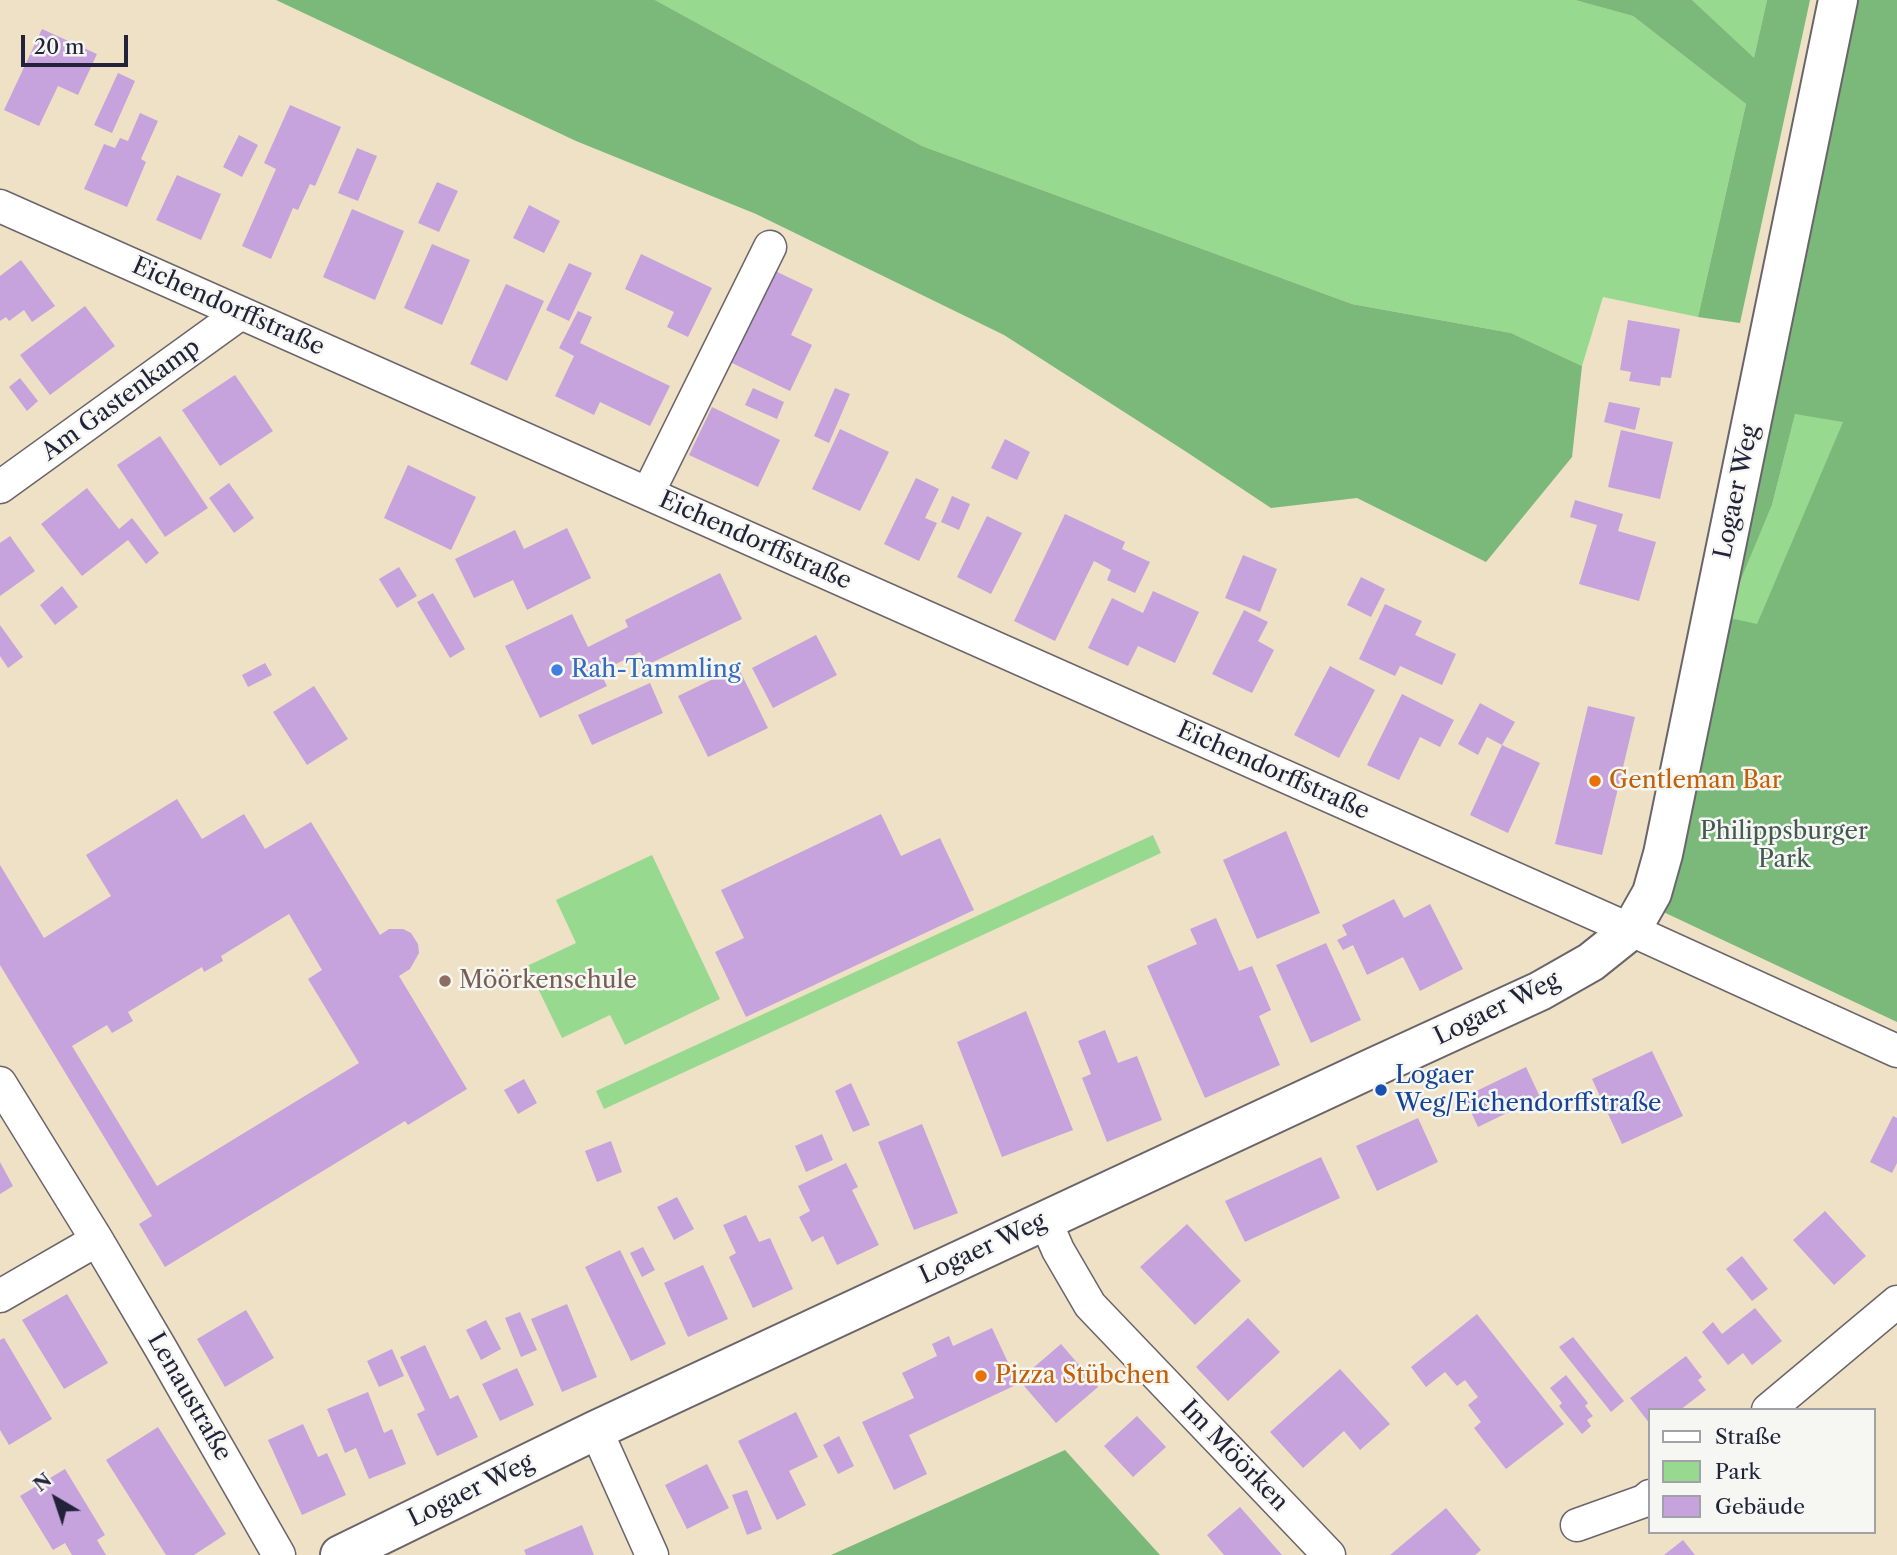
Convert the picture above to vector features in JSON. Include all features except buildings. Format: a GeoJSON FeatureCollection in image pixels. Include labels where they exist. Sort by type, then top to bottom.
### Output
{"type":"FeatureCollection","features":[{"type":"Feature","properties":{"kind":"street","name":"Logaer Weg"},"geometry":{"type":"LineString","coordinates":[[340,1555],[596,1430],[1540,991],[1591,962],[1632,930],[1652,893],[1663,854],[1838,0]]}},
{"type":"Feature","properties":{"kind":"street","name":"Eichendorffstraße"},"geometry":{"type":"LineString","coordinates":[[0,206],[1632,930],[1897,1051]]}},
{"type":"Feature","properties":{"kind":"street","name":"Eichendorffstraße"},"geometry":{"type":"LineString","coordinates":[[648,493],[770,247]]}},
{"type":"Feature","properties":{"kind":"street","name":"Am Gastenkamp"},"geometry":{"type":"LineString","coordinates":[[0,487],[241,313]]}},
{"type":"Feature","properties":{"kind":"street","name":"Lenaustraße"},"geometry":{"type":"LineString","coordinates":[[0,1083],[97,1240],[279,1555]]}},
{"type":"Feature","properties":{"kind":"street","name":"Im Möörken"},"geometry":{"type":"LineString","coordinates":[[1045,1220],[1058,1250],[1090,1306],[1329,1555]]}},
{"type":"Feature","properties":{"kind":"street"},"geometry":{"type":"LineString","coordinates":[[0,1296],[97,1240]]}},
{"type":"Feature","properties":{"kind":"street"},"geometry":{"type":"LineString","coordinates":[[1770,1408],[1897,1302]]}},
{"type":"Feature","properties":{"kind":"street"},"geometry":{"type":"LineString","coordinates":[[596,1430],[652,1555]]}},
{"type":"Feature","properties":{"kind":"street"},"geometry":{"type":"LineString","coordinates":[[1577,1525],[1648,1498]]}},
{"type":"Feature","properties":{"kind":"green space"},"geometry":{"type":"Polygon","coordinates":[[[276,0],[655,0],[922,146],[1352,304],[1511,333],[1582,366],[1572,457],[1486,562],[1357,498],[1271,508],[1004,335],[756,214],[576,141],[276,0]]]}},
{"type":"Feature","properties":{"kind":"green space"},"geometry":{"type":"Polygon","coordinates":[[[655,0],[1575,0],[1633,16],[1746,104],[1698,317],[1603,297],[1582,366],[1511,333],[1352,304],[922,146],[655,0]]]}},
{"type":"Feature","properties":{"kind":"green space"},"geometry":{"type":"Polygon","coordinates":[[[1575,0],[1692,0],[1754,58],[1767,0],[1810,0],[1740,323],[1698,317],[1746,104],[1633,16],[1575,0]]]}},
{"type":"Feature","properties":{"kind":"green space"},"geometry":{"type":"Polygon","coordinates":[[[1692,0],[1767,0],[1754,59],[1692,0]]]}},
{"type":"Feature","properties":{"kind":"green space","name":"Philippsburger Park"},"geometry":{"type":"Polygon","coordinates":[[[1849,0],[1897,0],[1897,1022],[1657,909],[1849,0]],[[1795,414],[1772,505],[1725,617],[1757,624],[1843,422],[1795,414]]]}},
{"type":"Feature","properties":{"kind":"green space"},"geometry":{"type":"Polygon","coordinates":[[[1795,413],[1844,421],[1757,625],[1724,617],[1772,505],[1795,413]]]}},
{"type":"Feature","properties":{"kind":"green space"},"geometry":{"type":"Polygon","coordinates":[[[1153,835],[1161,853],[604,1109],[596,1091],[1153,835]]]}},
{"type":"Feature","properties":{"kind":"green space"},"geometry":{"type":"Polygon","coordinates":[[[652,855],[720,999],[625,1045],[610,1015],[562,1038],[527,966],[576,943],[556,900],[652,855]]]}},
{"type":"Feature","properties":{"kind":"green space"},"geometry":{"type":"Polygon","coordinates":[[[1065,1450],[1160,1555],[831,1555],[1065,1450]]]}},
{"type":"Feature","properties":{"kind":"place","name":"Rah-Tammling"},"geometry":{"type":"Point","coordinates":[557,670]}},
{"type":"Feature","properties":{"kind":"place","name":"Gentleman Bar"},"geometry":{"type":"Point","coordinates":[1595,781]}},
{"type":"Feature","properties":{"kind":"place","name":"Möörkenschule"},"geometry":{"type":"Point","coordinates":[445,981]}},
{"type":"Feature","properties":{"kind":"place","name":"Logaer Weg/Eichendorffstraße"},"geometry":{"type":"Point","coordinates":[1381,1090]}},
{"type":"Feature","properties":{"kind":"place","name":"Pizza Stübchen"},"geometry":{"type":"Point","coordinates":[981,1376]}}]}
